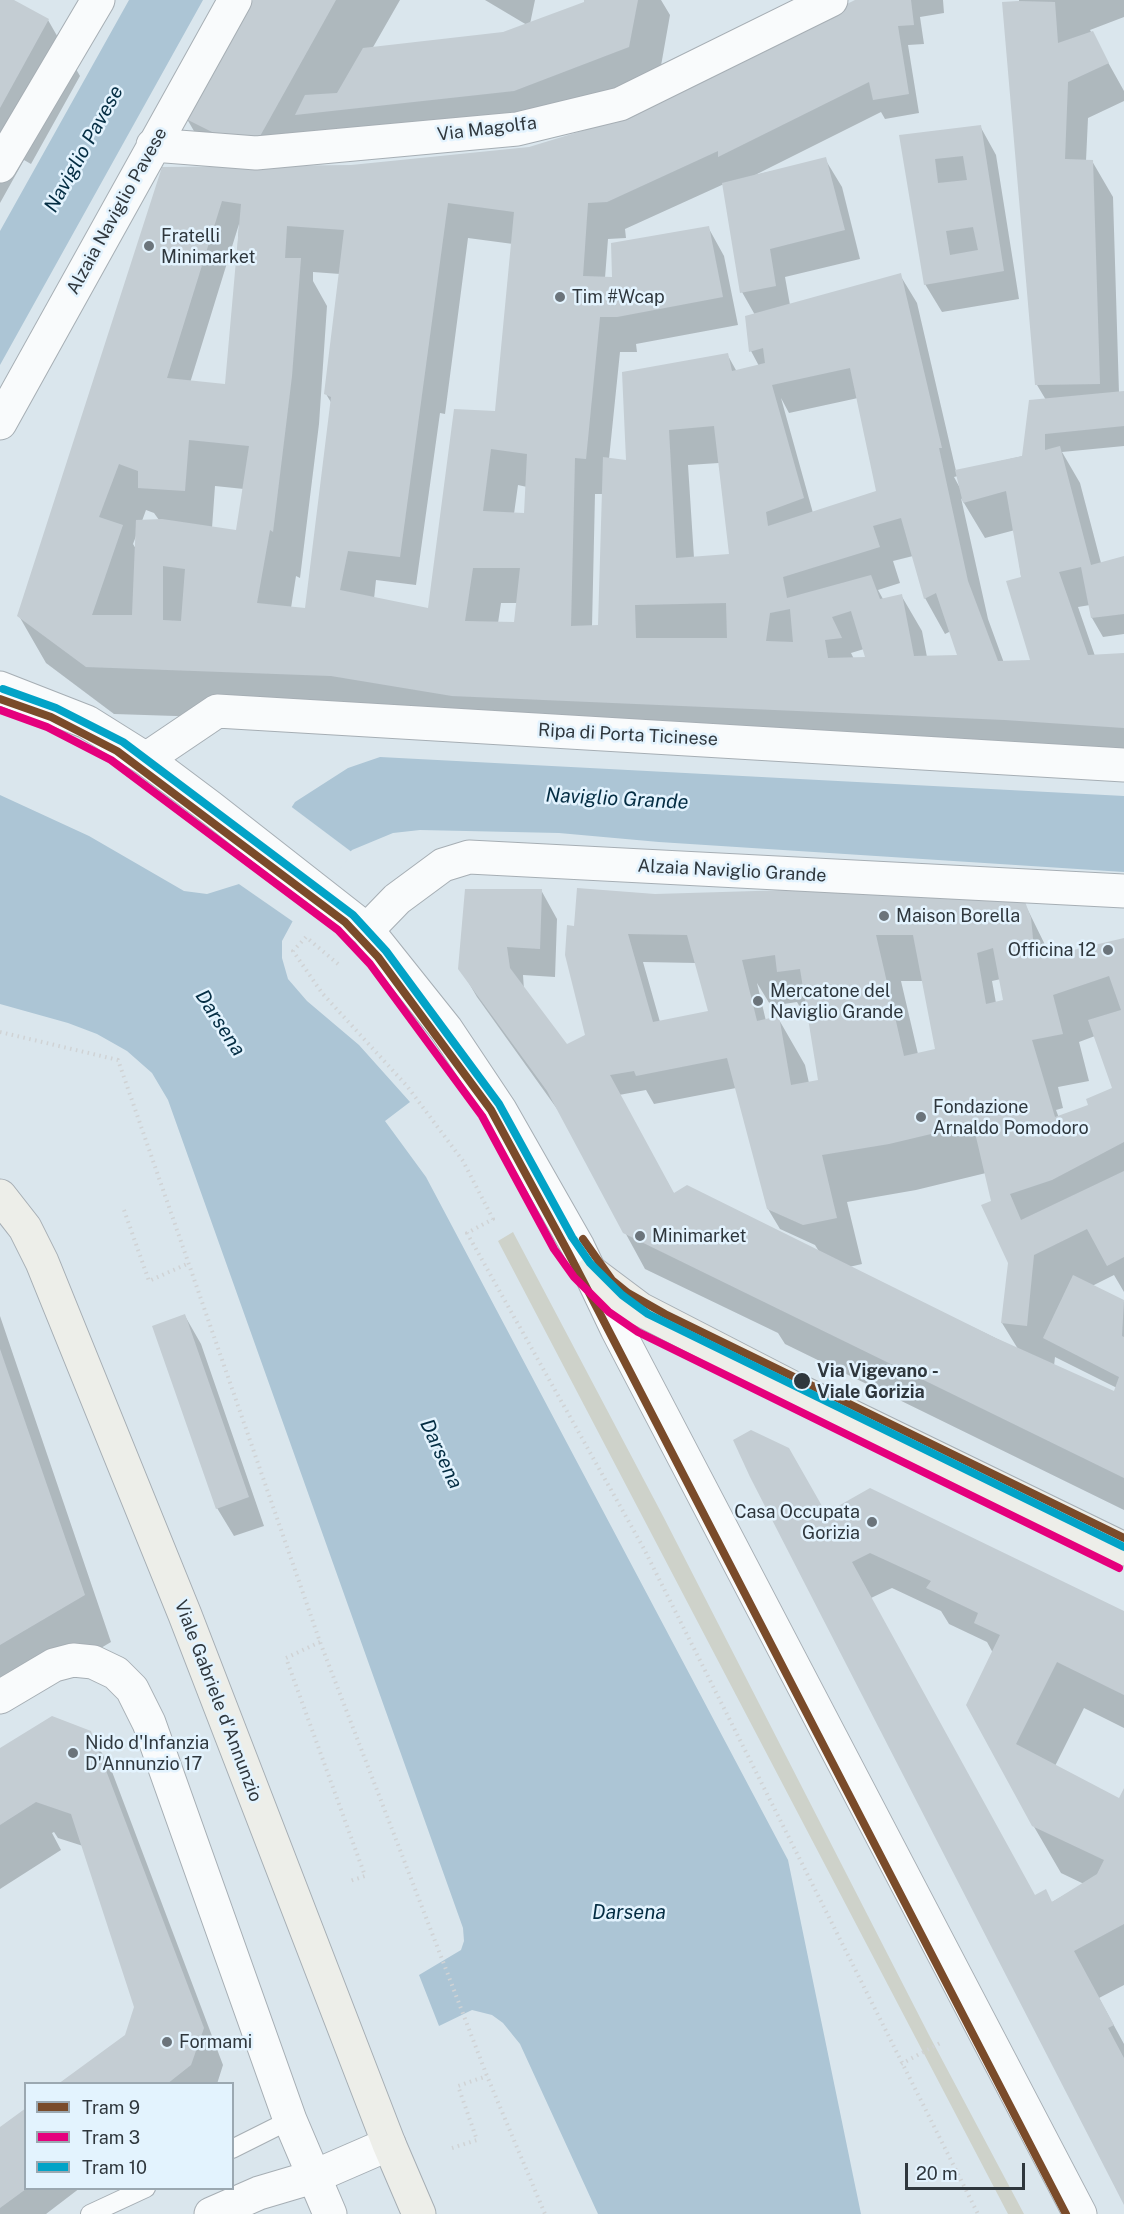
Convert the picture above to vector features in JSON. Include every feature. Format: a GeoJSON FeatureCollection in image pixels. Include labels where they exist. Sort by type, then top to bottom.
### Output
{"type":"FeatureCollection","features":[{"type":"Feature","properties":{"kind":"main road","name":"Viale Gabriele d'Annunzio"},"geometry":{"type":"LineString","coordinates":[[0,1196],[25,1228],[42,1262],[185,1615],[389,2144],[419,2214]]}},
{"type":"Feature","properties":{"kind":"main road"},"geometry":{"type":"LineString","coordinates":[[592,1273],[640,1309],[734,1358],[1124,1549]]}},
{"type":"Feature","properties":{"kind":"street"},"geometry":{"type":"LineString","coordinates":[[0,166],[98,0]]}},
{"type":"Feature","properties":{"kind":"street","name":"Alzaia Naviglio Pavese"},"geometry":{"type":"LineString","coordinates":[[0,423],[235,0]]}},
{"type":"Feature","properties":{"kind":"street","name":"Via Magolfa"},"geometry":{"type":"LineString","coordinates":[[153,145],[256,153],[517,129],[620,104],[831,0]]}},
{"type":"Feature","properties":{"kind":"street"},"geometry":{"type":"LineString","coordinates":[[0,688],[87,722],[146,759],[210,807],[367,930],[447,1029],[500,1110],[592,1273],[627,1349],[1080,2214]]}},
{"type":"Feature","properties":{"kind":"street","name":"Ripa di Porta Ticinese"},"geometry":{"type":"LineString","coordinates":[[146,759],[217,711],[1124,765]]}},
{"type":"Feature","properties":{"kind":"street","name":"Alzaia Naviglio Grande"},"geometry":{"type":"LineString","coordinates":[[367,930],[397,899],[443,865],[458,858],[469,857],[1124,891]]}},
{"type":"Feature","properties":{"kind":"street"},"geometry":{"type":"LineString","coordinates":[[10,1691],[54,1665],[73,1659],[93,1662],[116,1673],[132,1689],[149,1723],[290,2120],[330,2214]]}},
{"type":"Feature","properties":{"kind":"street"},"geometry":{"type":"LineString","coordinates":[[211,2214],[259,2193],[314,2177],[389,2144]]}},
{"type":"Feature","properties":{"kind":"lane"},"geometry":{"type":"LineString","coordinates":[[234,2148],[290,2120]]}},
{"type":"Feature","properties":{"kind":"lane"},"geometry":{"type":"LineString","coordinates":[[90,2214],[142,2190]]}},
{"type":"Feature","properties":{"kind":"path"},"geometry":{"type":"LineString","coordinates":[[338,964],[306,937],[293,951],[322,993],[407,1086],[463,1161],[493,1219],[467,1233],[643,1547],[978,2214]]}},
{"type":"Feature","properties":{"kind":"path"},"geometry":{"type":"LineString","coordinates":[[0,1032],[118,1060],[320,1642],[442,1962],[545,2214]]}},
{"type":"Feature","properties":{"kind":"path"},"geometry":{"type":"LineString","coordinates":[[124,1210],[149,1281],[187,1264]]}},
{"type":"Feature","properties":{"kind":"path"},"geometry":{"type":"LineString","coordinates":[[320,1642],[286,1658],[365,1876],[350,1881]]}},
{"type":"Feature","properties":{"kind":"path"},"geometry":{"type":"LineString","coordinates":[[901,2064],[942,2042]]}},
{"type":"Feature","properties":{"kind":"path"},"geometry":{"type":"LineString","coordinates":[[452,2148],[477,2140],[458,2086],[487,2076]]}},
{"type":"Feature","properties":{"kind":"shaded area"},"geometry":{"type":"Polygon","coordinates":[[[513,1232],[663,1516],[929,2035],[1024,2214],[1008,2214],[498,1241],[513,1232]]]}},
{"type":"Feature","properties":{"kind":"water","name":"Naviglio Pavese"},"geometry":{"type":"Polygon","coordinates":[[[129,0],[203,0],[0,365],[0,231],[129,0]]]}},
{"type":"Feature","properties":{"kind":"water","name":"Darsena"},"geometry":{"type":"Polygon","coordinates":[[[380,757],[1124,796],[1124,872],[659,842],[559,833],[420,830],[393,833],[352,850],[296,915],[282,941],[282,958],[288,979],[307,1001],[359,1045],[410,1102],[385,1121],[426,1177],[788,1860],[861,2214],[598,2214],[520,2044],[503,2023],[492,2015],[472,2010],[439,2026],[419,1975],[461,1950],[464,1941],[463,1928],[168,1100],[152,1073],[127,1051],[97,1034],[68,1023],[0,1004],[0,795],[89,836],[184,891],[207,894],[239,884],[246,877],[295,802],[348,768],[380,757]]]}},
{"type":"Feature","properties":{"kind":"pier"},"geometry":{"type":"Polygon","coordinates":[[[289,805],[353,853],[295,923],[236,882],[289,805]]]}},
{"type":"Feature","properties":{"kind":"building"},"geometry":{"type":"Polygon","coordinates":[[[0,0],[14,0],[49,19],[0,108],[0,0]]]}},
{"type":"Feature","properties":{"kind":"building"},"geometry":{"type":"Polygon","coordinates":[[[253,0],[336,0],[259,138],[220,136],[186,119],[253,0]]]}},
{"type":"Feature","properties":{"kind":"building"},"geometry":{"type":"Polygon","coordinates":[[[584,0],[638,0],[629,47],[514,91],[295,115],[305,95],[337,93],[363,48],[503,32],[584,2],[584,0]]]}},
{"type":"Feature","properties":{"kind":"building"},"geometry":{"type":"Polygon","coordinates":[[[855,0],[911,0],[914,25],[898,26],[909,94],[873,100],[869,82],[718,157],[718,151],[607,202],[588,203],[583,276],[612,277],[611,243],[709,226],[723,297],[617,317],[600,317],[586,459],[575,458],[571,626],[598,625],[603,457],[626,460],[622,372],[728,353],[732,371],[765,363],[763,348],[749,352],[745,316],[901,273],[942,448],[939,448],[968,581],[998,661],[1030,660],[1006,581],[1021,577],[1006,491],[963,503],[955,470],[1022,456],[1029,400],[1124,391],[1124,426],[1045,434],[1045,450],[1060,446],[1091,565],[1124,556],[1124,614],[1091,618],[1081,567],[1059,572],[1088,655],[1124,653],[1124,728],[1005,720],[452,696],[331,676],[86,667],[17,616],[162,167],[351,165],[529,147],[598,126],[855,0]],[[222,201],[167,378],[225,384],[241,204],[222,201]],[[448,203],[400,557],[348,551],[340,590],[428,608],[454,409],[495,411],[514,212],[448,203]],[[287,226],[285,258],[301,258],[292,376],[273,532],[270,530],[257,603],[305,608],[331,397],[324,394],[344,230],[287,226]],[[850,368],[772,385],[804,498],[766,512],[768,526],[876,491],[850,368]],[[714,426],[669,430],[676,558],[729,554],[714,426]],[[189,440],[185,491],[138,488],[138,471],[119,464],[99,517],[123,525],[92,615],[132,615],[136,520],[162,519],[236,530],[249,446],[189,440]],[[491,449],[483,511],[524,513],[527,454],[491,449]],[[901,518],[873,526],[880,547],[783,577],[787,598],[871,575],[880,599],[902,594],[914,656],[957,655],[936,593],[924,599],[901,518]],[[163,566],[163,620],[181,621],[185,569],[163,566]],[[473,568],[465,621],[514,622],[520,568],[473,568]],[[726,603],[635,605],[636,638],[727,638],[726,603]],[[790,609],[770,613],[766,641],[793,642],[790,609]],[[851,611],[832,617],[842,638],[825,640],[828,658],[865,657],[851,611]]]}},
{"type":"Feature","properties":{"kind":"building"},"geometry":{"type":"Polygon","coordinates":[[[1002,2],[1055,2],[1058,43],[1093,31],[1109,63],[1068,82],[1065,159],[1093,160],[1100,384],[1035,385],[1002,2]]]}},
{"type":"Feature","properties":{"kind":"building"},"geometry":{"type":"Polygon","coordinates":[[[981,125],[1004,271],[924,285],[899,135],[981,125]],[[963,156],[935,159],[938,183],[967,180],[963,156]],[[973,227],[946,231],[950,255],[978,250],[973,227]]]}},
{"type":"Feature","properties":{"kind":"building"},"geometry":{"type":"Polygon","coordinates":[[[826,157],[845,230],[770,249],[776,286],[740,293],[722,183],[826,157]]]}},
{"type":"Feature","properties":{"kind":"building"},"geometry":{"type":"Polygon","coordinates":[[[577,888],[655,894],[823,889],[1023,896],[1031,918],[1035,959],[1124,938],[1124,1142],[1052,1180],[1010,1194],[1021,1220],[1124,1171],[1124,1257],[1107,1266],[1087,1229],[1034,1255],[1027,1326],[1001,1323],[1008,1263],[981,1205],[991,1201],[973,1124],[889,1144],[822,1155],[837,1218],[803,1225],[767,1209],[727,1058],[636,1076],[634,1071],[610,1075],[674,1193],[687,1185],[996,1338],[1114,1391],[1119,1377],[1043,1338],[1073,1275],[1124,1300],[1122,1336],[1124,1337],[1124,1478],[623,1233],[547,1091],[458,969],[465,889],[542,889],[540,949],[507,947],[510,968],[567,1044],[585,1035],[565,955],[567,925],[574,926],[577,888]],[[628,934],[653,1022],[708,1011],[687,935],[628,934]],[[876,935],[904,1056],[935,1049],[913,935],[876,935]],[[993,948],[977,953],[986,1004],[1003,1000],[993,948]],[[775,955],[742,960],[757,1021],[779,1016],[791,1085],[818,1080],[800,969],[777,972],[775,955]],[[1109,976],[1053,995],[1063,1034],[1032,1040],[1055,1117],[1088,1105],[1086,1099],[1112,1088],[1088,1020],[1121,1010],[1109,976]]]}},
{"type":"Feature","properties":{"kind":"building"},"geometry":{"type":"Polygon","coordinates":[[[185,1314],[249,1497],[216,1509],[152,1326],[185,1314]]]}},
{"type":"Feature","properties":{"kind":"building"},"geometry":{"type":"Polygon","coordinates":[[[0,1349],[85,1595],[0,1645],[0,1349]]]}},
{"type":"Feature","properties":{"kind":"building"},"geometry":{"type":"Polygon","coordinates":[[[751,1430],[789,1448],[826,1513],[870,1488],[1124,1611],[1124,1695],[1057,1662],[1016,1744],[1119,1798],[1124,1788],[1124,1924],[1074,1951],[1114,2025],[1108,2028],[1124,2058],[1124,2205],[750,1477],[733,1440],[751,1430]],[[870,1553],[852,1562],[1035,1895],[1046,1889],[1052,1902],[1097,1874],[1104,1860],[1032,1826],[966,1705],[1000,1635],[974,1623],[978,1613],[926,1588],[931,1581],[870,1553]]]}},
{"type":"Feature","properties":{"kind":"building"},"geometry":{"type":"Polygon","coordinates":[[[52,1716],[91,1731],[204,2028],[191,2065],[170,2082],[61,2082],[125,2035],[134,2007],[71,1814],[36,1802],[0,1825],[0,1748],[52,1716]]]}},
{"type":"Feature","properties":{"kind":"building"},"geometry":{"type":"Polygon","coordinates":[[[24,2109],[25,2190],[0,2208],[0,2127],[24,2109]]]}},
{"type":"Feature","properties":{"kind":"tram line","name":"10"},"geometry":{"type":"LineString","coordinates":[[3,689],[56,708],[123,742],[353,915],[386,951],[499,1104],[572,1237],[590,1263],[622,1295],[648,1314],[1124,1547]]}},
{"type":"Feature","properties":{"kind":"tram line","name":"9"},"geometry":{"type":"LineString","coordinates":[[0,699],[51,717],[117,751],[345,922],[378,957],[491,1110],[568,1252],[1066,2214]]}},
{"type":"Feature","properties":{"kind":"tram line","name":"3"},"geometry":{"type":"LineString","coordinates":[[0,710],[47,727],[111,760],[338,930],[370,964],[482,1116],[554,1249],[574,1277],[609,1312],[638,1332],[1119,1568]]}},
{"type":"Feature","properties":{"kind":"tram line","name":"9"},"geometry":{"type":"LineString","coordinates":[[583,1239],[612,1280],[628,1293],[665,1314],[1124,1538]]}},
{"type":"Feature","properties":{"kind":"place","name":"Fratelli Minimarket"},"geometry":{"type":"Point","coordinates":[149,246]}},
{"type":"Feature","properties":{"kind":"place","name":"Tim #Wcap"},"geometry":{"type":"Point","coordinates":[560,297]}},
{"type":"Feature","properties":{"kind":"place","name":"Maison Borella"},"geometry":{"type":"Point","coordinates":[884,916]}},
{"type":"Feature","properties":{"kind":"place","name":"Officina 12"},"geometry":{"type":"Point","coordinates":[1108,950]}},
{"type":"Feature","properties":{"kind":"place","name":"Mercatone del Naviglio Grande"},"geometry":{"type":"Point","coordinates":[758,1001]}},
{"type":"Feature","properties":{"kind":"place","name":"Fondazione Arnaldo Pomodoro"},"geometry":{"type":"Point","coordinates":[921,1117]}},
{"type":"Feature","properties":{"kind":"place","name":"Minimarket"},"geometry":{"type":"Point","coordinates":[640,1236]}},
{"type":"Feature","properties":{"kind":"place","name":"Via Vigevano - Viale Gorizia"},"geometry":{"type":"Point","coordinates":[802,1381]}},
{"type":"Feature","properties":{"kind":"place","name":"Casa Occupata Gorizia"},"geometry":{"type":"Point","coordinates":[872,1522]}},
{"type":"Feature","properties":{"kind":"place","name":"Nido d'Infanzia D'Annunzio 17"},"geometry":{"type":"Point","coordinates":[73,1753]}},
{"type":"Feature","properties":{"kind":"place","name":"Formami"},"geometry":{"type":"Point","coordinates":[167,2042]}},
{"type":"Feature","properties":{"kind":"water label","name":"Naviglio Grande"},"geometry":{"type":"Point","coordinates":[617,799]}}]}
